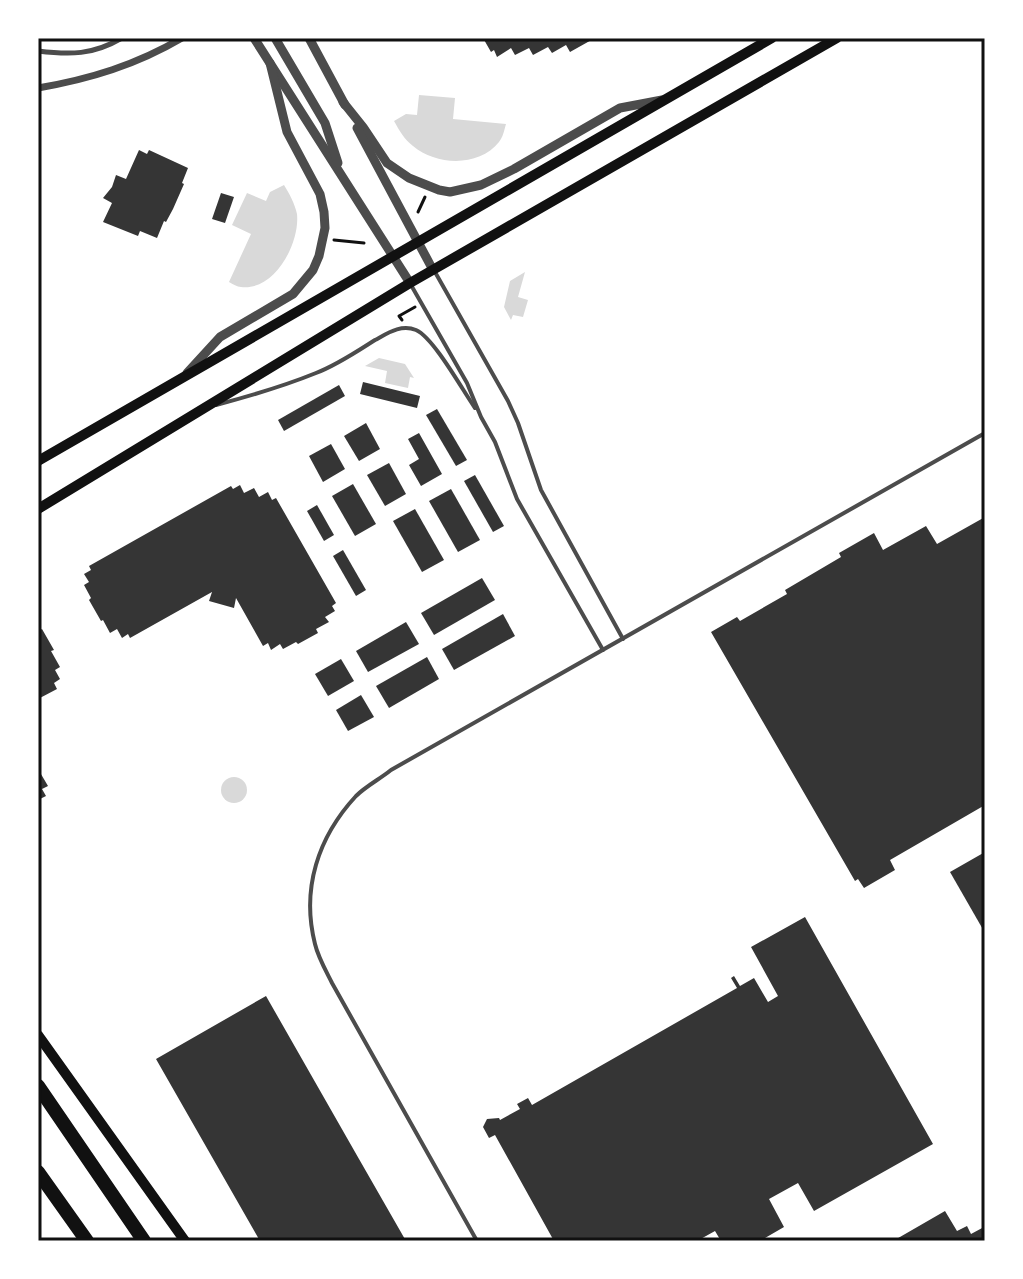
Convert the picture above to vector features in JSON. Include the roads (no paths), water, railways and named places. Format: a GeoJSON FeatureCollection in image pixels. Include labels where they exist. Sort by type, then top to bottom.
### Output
{"type":"FeatureCollection","features":[{"type":"Feature","properties":{"kind":"highway"},"geometry":{"type":"LineString","coordinates":[[38,1086],[144,1241]]}},
{"type":"Feature","properties":{"kind":"highway"},"geometry":{"type":"LineString","coordinates":[[38,1172],[87,1241]]}},
{"type":"Feature","properties":{"kind":"main road"},"geometry":{"type":"LineString","coordinates":[[38,461],[772,38]]}},
{"type":"Feature","properties":{"kind":"main road"},"geometry":{"type":"LineString","coordinates":[[38,509],[410,283],[837,38]]}},
{"type":"Feature","properties":{"kind":"main road"},"geometry":{"type":"LineString","coordinates":[[38,1035],[185,1241]]}},
{"type":"Feature","properties":{"kind":"street"},"geometry":{"type":"LineString","coordinates":[[38,51],[76,55],[122,38]]}},
{"type":"Feature","properties":{"kind":"street"},"geometry":{"type":"LineString","coordinates":[[38,88],[97,75],[158,52],[182,38]]}},
{"type":"Feature","properties":{"kind":"street"},"geometry":{"type":"LineString","coordinates":[[254,38],[410,283]]}},
{"type":"Feature","properties":{"kind":"street"},"geometry":{"type":"LineString","coordinates":[[275,38],[325,123],[342,177]]}},
{"type":"Feature","properties":{"kind":"street"},"geometry":{"type":"LineString","coordinates":[[309,38],[433,270]]}},
{"type":"Feature","properties":{"kind":"street"},"geometry":{"type":"LineString","coordinates":[[183,377],[220,337],[293,294],[313,270],[319,256],[325,228],[320,194],[287,132],[270,63]]}},
{"type":"Feature","properties":{"kind":"street"},"geometry":{"type":"LineString","coordinates":[[343,102],[387,163],[409,178],[450,192],[499,177],[620,108],[666,99]]}},
{"type":"Feature","properties":{"kind":"lane"},"geometry":{"type":"LineString","coordinates":[[433,270],[508,401],[541,490],[623,639]]}},
{"type":"Feature","properties":{"kind":"lane"},"geometry":{"type":"LineString","coordinates":[[410,283],[467,383],[481,417]]}},
{"type":"Feature","properties":{"kind":"lane"},"geometry":{"type":"LineString","coordinates":[[205,409],[317,373],[398,329],[416,330],[434,347],[481,417],[495,442],[517,499],[603,650]]}},
{"type":"Feature","properties":{"kind":"lane"},"geometry":{"type":"LineString","coordinates":[[477,1241],[332,983],[315,946],[310,908],[315,862],[330,831],[358,794],[391,770],[985,433]]}}]}
